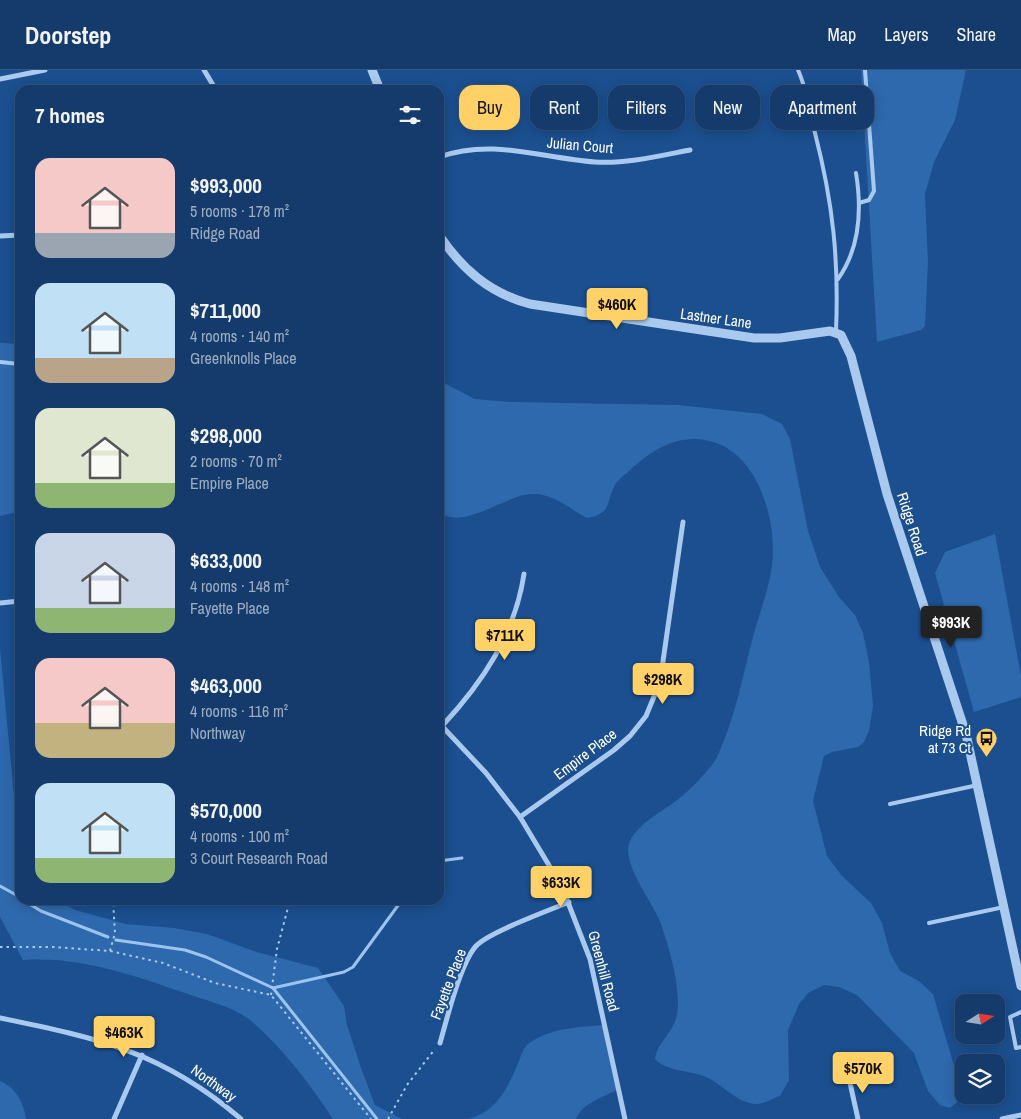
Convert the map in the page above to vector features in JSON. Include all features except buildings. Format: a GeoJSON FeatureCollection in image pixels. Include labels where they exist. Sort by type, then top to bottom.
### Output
{"type":"FeatureCollection","features":[{"type":"Feature","properties":{"kind":"street"},"geometry":{"type":"LineString","coordinates":[[0,79],[45,70]]}},
{"type":"Feature","properties":{"kind":"street"},"geometry":{"type":"LineString","coordinates":[[204,70],[213,85]]}},
{"type":"Feature","properties":{"kind":"street"},"geometry":{"type":"LineString","coordinates":[[372,70],[378,85]]}},
{"type":"Feature","properties":{"kind":"street","name":"Julian Court"},"geometry":{"type":"LineString","coordinates":[[444,156],[455,152],[506,148],[571,159],[611,162],[690,150]]}},
{"type":"Feature","properties":{"kind":"street"},"geometry":{"type":"LineString","coordinates":[[0,236],[15,236]]}},
{"type":"Feature","properties":{"kind":"street","name":"Lastner Lane"},"geometry":{"type":"LineString","coordinates":[[444,242],[459,263],[473,276],[497,291],[530,304],[754,338],[780,338],[836,331]]}},
{"type":"Feature","properties":{"kind":"street","name":"Ridge Road"},"geometry":{"type":"LineString","coordinates":[[836,331],[843,338],[851,356],[885,486],[961,717],[978,785],[1021,986]]}},
{"type":"Feature","properties":{"kind":"street","name":"Empire Place"},"geometry":{"type":"LineString","coordinates":[[520,817],[614,750],[637,728],[648,711],[660,682],[683,522]]}},
{"type":"Feature","properties":{"kind":"street"},"geometry":{"type":"LineString","coordinates":[[444,720],[468,698],[496,656],[514,614],[524,574]]}},
{"type":"Feature","properties":{"kind":"street"},"geometry":{"type":"LineString","coordinates":[[0,603],[15,602]]}},
{"type":"Feature","properties":{"kind":"street","name":"Greenhill Road"},"geometry":{"type":"LineString","coordinates":[[444,728],[486,772],[520,817],[548,859],[569,902],[590,959],[625,1119]]}},
{"type":"Feature","properties":{"kind":"street","name":"Fayette Place"},"geometry":{"type":"LineString","coordinates":[[440,1043],[464,967],[476,946],[493,935],[569,902]]}},
{"type":"Feature","properties":{"kind":"street","name":"Northway"},"geometry":{"type":"LineString","coordinates":[[0,1018],[92,1038],[142,1055],[179,1073],[206,1091],[241,1119]]}},
{"type":"Feature","properties":{"kind":"street"},"geometry":{"type":"LineString","coordinates":[[114,1119],[142,1055]]}},
{"type":"Feature","properties":{"kind":"street"},"geometry":{"type":"LineString","coordinates":[[848,1074],[858,1119]]}},
{"type":"Feature","properties":{"kind":"street"},"geometry":{"type":"LineString","coordinates":[[1002,1119],[1021,1115]]}},
{"type":"Feature","properties":{"kind":"lane"},"geometry":{"type":"LineString","coordinates":[[798,70],[823,163],[833,216],[838,279],[836,331]]}},
{"type":"Feature","properties":{"kind":"lane"},"geometry":{"type":"LineString","coordinates":[[859,203],[869,200],[874,191],[864,70]]}},
{"type":"Feature","properties":{"kind":"lane"},"geometry":{"type":"LineString","coordinates":[[838,279],[854,250],[859,203],[856,173]]}},
{"type":"Feature","properties":{"kind":"lane"},"geometry":{"type":"LineString","coordinates":[[0,362],[15,364]]}},
{"type":"Feature","properties":{"kind":"lane"},"geometry":{"type":"LineString","coordinates":[[890,804],[978,785]]}},
{"type":"Feature","properties":{"kind":"lane"},"geometry":{"type":"LineString","coordinates":[[930,923],[1004,907]]}},
{"type":"Feature","properties":{"kind":"lane"},"geometry":{"type":"LineString","coordinates":[[1021,1012],[1010,1018],[1016,1048],[1021,1047]]}},
{"type":"Feature","properties":{"kind":"path"},"geometry":{"type":"LineString","coordinates":[[110,951],[115,933],[113,905]]}},
{"type":"Feature","properties":{"kind":"path"},"geometry":{"type":"LineString","coordinates":[[271,995],[277,949],[289,905]]}},
{"type":"Feature","properties":{"kind":"path"},"geometry":{"type":"LineString","coordinates":[[0,948],[110,951],[163,963],[215,983],[271,995],[371,1119]]}},
{"type":"Feature","properties":{"kind":"path"},"geometry":{"type":"LineString","coordinates":[[388,1119],[407,1085],[440,1043]]}},
{"type":"Feature","properties":{"kind":"shaded area"},"geometry":{"type":"Polygon","coordinates":[[[861,70],[966,70],[955,120],[934,162],[925,194],[928,262],[925,326],[921,330],[877,342],[865,130],[874,130],[874,85],[862,85],[861,70]]]}},
{"type":"Feature","properties":{"kind":"shaded area"},"geometry":{"type":"Polygon","coordinates":[[[0,343],[15,344],[15,512],[0,516],[0,343]]]}},
{"type":"Feature","properties":{"kind":"shaded area"},"geometry":{"type":"Polygon","coordinates":[[[444,383],[475,399],[511,402],[678,405],[762,414],[782,424],[790,439],[808,531],[820,567],[839,597],[855,615],[863,633],[869,662],[873,706],[869,731],[864,742],[858,747],[832,752],[824,756],[813,801],[827,856],[842,876],[871,903],[882,923],[890,953],[900,971],[919,981],[933,994],[955,1069],[955,1104],[950,1108],[940,1105],[928,1091],[914,1053],[857,995],[839,987],[824,985],[808,993],[799,1004],[788,1030],[789,1080],[780,1096],[766,1102],[758,1104],[744,1101],[706,1077],[672,1069],[655,1059],[656,1053],[674,1024],[678,1008],[678,996],[671,958],[661,924],[633,871],[628,850],[630,841],[638,829],[681,797],[714,762],[723,743],[733,713],[772,566],[771,526],[766,505],[758,484],[747,467],[733,452],[716,443],[695,439],[685,440],[666,445],[649,454],[617,482],[605,510],[595,516],[587,518],[561,502],[540,494],[532,494],[458,518],[444,514],[444,383]]]}},
{"type":"Feature","properties":{"kind":"shaded area"},"geometry":{"type":"Polygon","coordinates":[[[995,534],[1021,676],[1021,697],[974,712],[935,573],[945,552],[995,534]]]}},
{"type":"Feature","properties":{"kind":"shaded area"},"geometry":{"type":"Polygon","coordinates":[[[0,648],[15,802],[15,905],[66,905],[75,910],[126,924],[174,928],[207,934],[257,952],[318,968],[344,1006],[347,1025],[375,1105],[402,1119],[333,1119],[284,1054],[262,1030],[244,1016],[215,1003],[110,969],[67,961],[23,960],[0,917],[0,648]]]}},
{"type":"Feature","properties":{"kind":"shaded area"},"geometry":{"type":"Polygon","coordinates":[[[605,1025],[619,1089],[588,1105],[579,1113],[576,1119],[468,1119],[487,1111],[500,1097],[506,1089],[523,1050],[528,1044],[555,1031],[605,1025]]]}},
{"type":"Feature","properties":{"kind":"shaded area"},"geometry":{"type":"Polygon","coordinates":[[[0,1081],[11,1087],[15,1092],[26,1119],[0,1119],[0,1081]]]}},
{"type":"Feature","properties":{"kind":"waterway"},"geometry":{"type":"LineString","coordinates":[[444,860],[462,858]]}},
{"type":"Feature","properties":{"kind":"waterway"},"geometry":{"type":"LineString","coordinates":[[0,886],[15,894]]}},
{"type":"Feature","properties":{"kind":"waterway"},"geometry":{"type":"LineString","coordinates":[[31,905],[41,911],[108,937]]}},
{"type":"Feature","properties":{"kind":"waterway"},"geometry":{"type":"LineString","coordinates":[[273,988],[344,972],[353,967],[398,905]]}},
{"type":"Feature","properties":{"kind":"waterway"},"geometry":{"type":"LineString","coordinates":[[116,940],[185,950],[206,957],[273,988],[377,1119]]}},
{"type":"Feature","properties":{"kind":"place","name":"Ridge Rd at 73 Ct"},"geometry":{"type":"Point","coordinates":[987,758]}}]}
